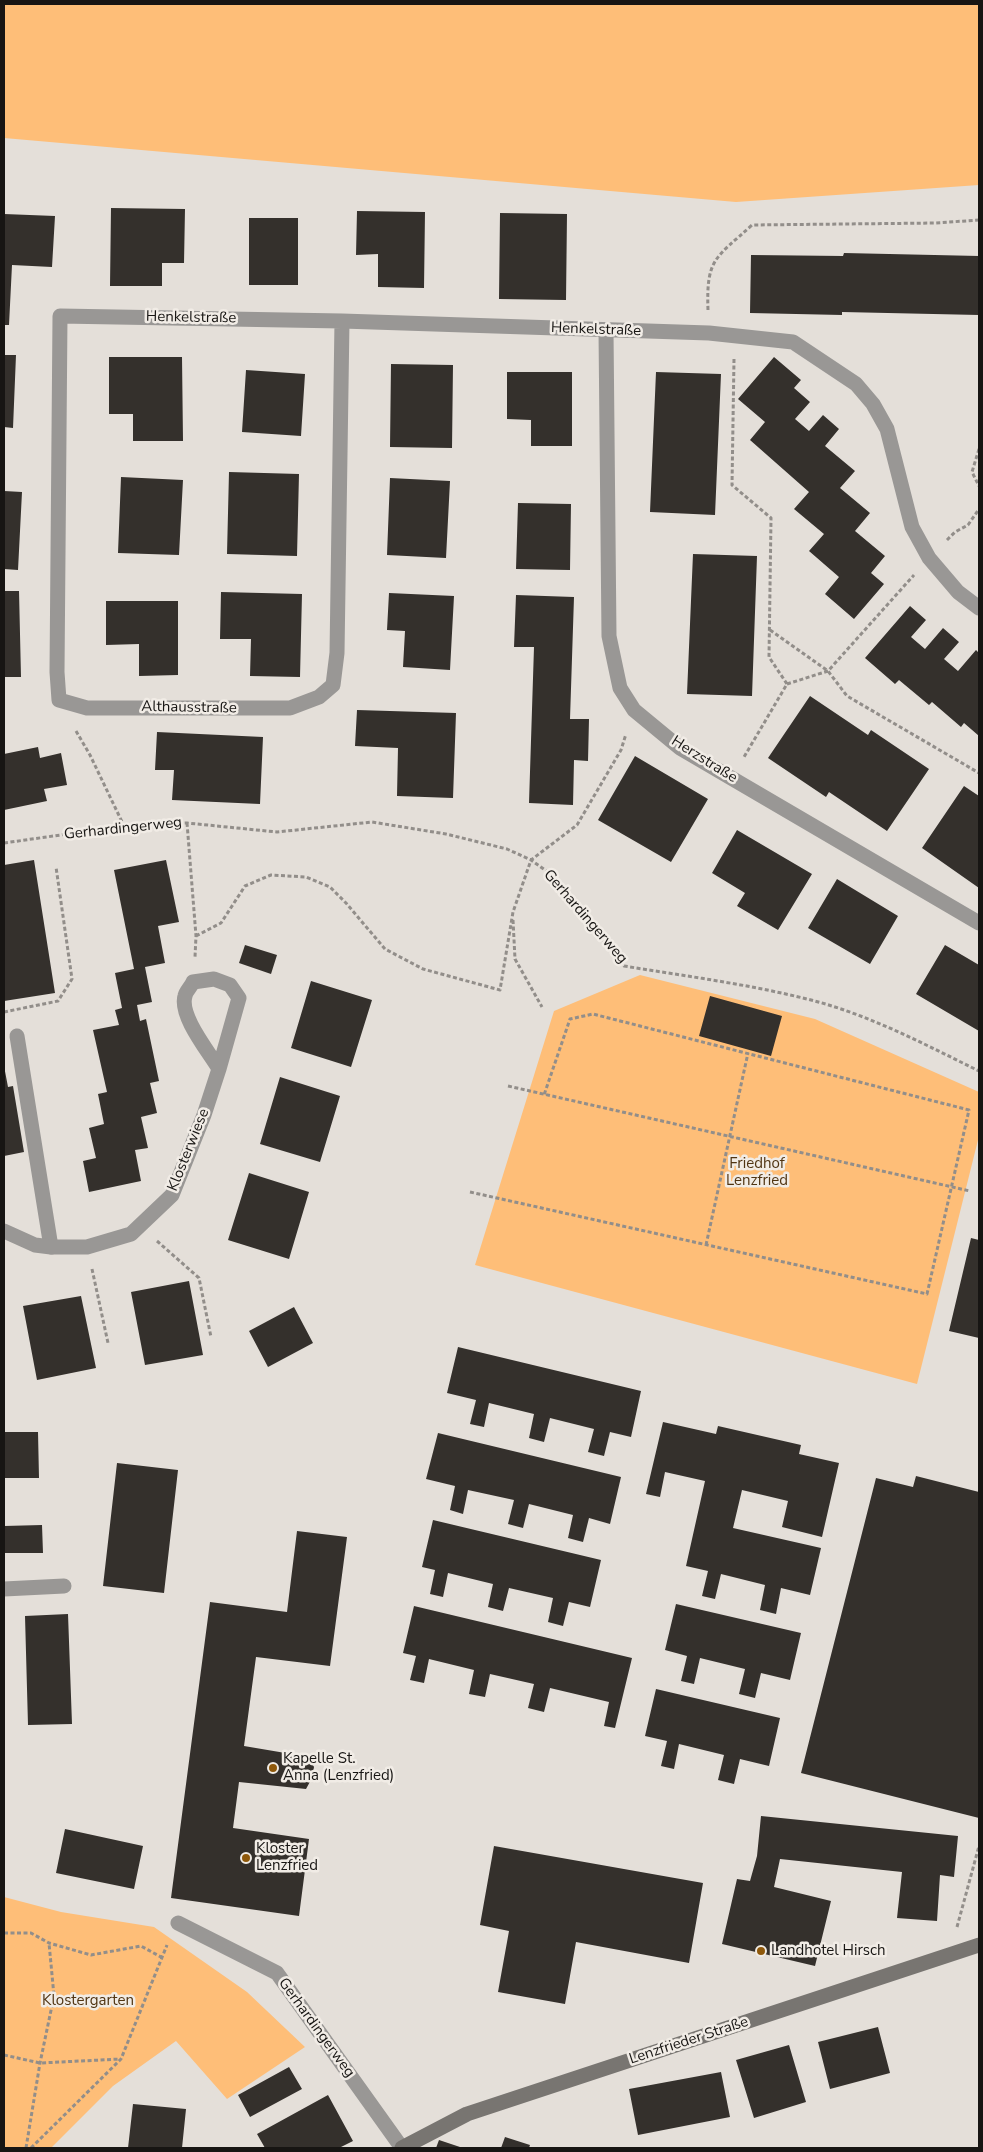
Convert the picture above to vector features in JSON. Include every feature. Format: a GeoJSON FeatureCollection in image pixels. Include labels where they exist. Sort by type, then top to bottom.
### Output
{"type":"FeatureCollection","features":[{"type":"Feature","properties":{"kind":"street","name":"Henkelstraße"},"geometry":{"type":"LineString","coordinates":[[58,700],[60,316],[342,321],[708,333],[793,342],[856,384],[873,404],[888,429],[912,527],[929,558],[958,592],[979,608]]}},
{"type":"Feature","properties":{"kind":"street","name":"Althausstraße"},"geometry":{"type":"LineString","coordinates":[[58,700],[87,708],[290,708],[319,697],[333,685],[338,654],[342,321]]}},
{"type":"Feature","properties":{"kind":"street","name":"Herzstraße"},"geometry":{"type":"LineString","coordinates":[[606,331],[610,636],[620,688],[634,710],[680,748],[979,923]]}},
{"type":"Feature","properties":{"kind":"street","name":"Klosterwiese"},"geometry":{"type":"LineString","coordinates":[[4,1231],[35,1245],[87,1247],[130,1234],[172,1195],[204,1115],[239,998],[230,985],[214,979],[193,982]]}},
{"type":"Feature","properties":{"kind":"street"},"geometry":{"type":"LineString","coordinates":[[193,982],[185,997],[186,1012],[191,1025],[219,1069]]}},
{"type":"Feature","properties":{"kind":"street"},"geometry":{"type":"LineString","coordinates":[[17,1036],[51,1247]]}},
{"type":"Feature","properties":{"kind":"street"},"geometry":{"type":"LineString","coordinates":[[4,1588],[64,1586]]}},
{"type":"Feature","properties":{"kind":"street","name":"Gerhardingerweg"},"geometry":{"type":"LineString","coordinates":[[178,1923],[277,1973],[402,2148]]}},
{"type":"Feature","properties":{"kind":"street","name":"Lenzfrieder Straße"},"geometry":{"type":"LineString","coordinates":[[402,2148],[467,2114],[979,1945]]}},
{"type":"Feature","properties":{"kind":"path"},"geometry":{"type":"LineString","coordinates":[[708,333],[707,283],[713,261],[752,225],[936,223],[979,220]]}},
{"type":"Feature","properties":{"kind":"path"},"geometry":{"type":"LineString","coordinates":[[735,336],[732,486],[770,518],[769,657],[787,684]]}},
{"type":"Feature","properties":{"kind":"path"},"geometry":{"type":"LineString","coordinates":[[979,449],[972,472],[979,486]]}},
{"type":"Feature","properties":{"kind":"path"},"geometry":{"type":"LineString","coordinates":[[732,778],[787,684],[828,672],[929,558],[955,532],[968,525],[979,509]]}},
{"type":"Feature","properties":{"kind":"path"},"geometry":{"type":"LineString","coordinates":[[770,630],[828,672],[847,696],[979,773]]}},
{"type":"Feature","properties":{"kind":"path"},"geometry":{"type":"LineString","coordinates":[[58,700],[90,756],[124,826]]}},
{"type":"Feature","properties":{"kind":"path"},"geometry":{"type":"LineString","coordinates":[[196,936],[220,923],[245,886],[271,874],[306,877],[330,887],[346,902],[385,949],[423,970],[500,990],[513,912],[531,860],[577,826],[621,750],[634,710]]}},
{"type":"Feature","properties":{"kind":"path","name":"Gerhardingerweg"},"geometry":{"type":"LineString","coordinates":[[4,843],[124,826],[187,823],[277,832],[372,822],[446,834],[507,849],[531,860],[552,875],[624,966],[715,980],[808,999],[888,1027],[979,1071]]}},
{"type":"Feature","properties":{"kind":"path"},"geometry":{"type":"LineString","coordinates":[[187,823],[196,936],[193,982]]}},
{"type":"Feature","properties":{"kind":"path"},"geometry":{"type":"LineString","coordinates":[[4,1012],[58,1001],[72,979],[56,867]]}},
{"type":"Feature","properties":{"kind":"path"},"geometry":{"type":"LineString","coordinates":[[513,912],[515,959],[542,1007]]}},
{"type":"Feature","properties":{"kind":"path"},"geometry":{"type":"LineString","coordinates":[[470,1192],[927,1294],[969,1110],[593,1014],[570,1019],[544,1095]]}},
{"type":"Feature","properties":{"kind":"path"},"geometry":{"type":"LineString","coordinates":[[706,1245],[748,1054]]}},
{"type":"Feature","properties":{"kind":"path"},"geometry":{"type":"LineString","coordinates":[[508,1086],[970,1191]]}},
{"type":"Feature","properties":{"kind":"path"},"geometry":{"type":"LineString","coordinates":[[140,1225],[199,1278],[211,1337]]}},
{"type":"Feature","properties":{"kind":"path"},"geometry":{"type":"LineString","coordinates":[[87,1247],[108,1343]]}},
{"type":"Feature","properties":{"kind":"path"},"geometry":{"type":"LineString","coordinates":[[949,1954],[979,1846]]}},
{"type":"Feature","properties":{"kind":"path"},"geometry":{"type":"LineString","coordinates":[[31,2148],[121,2059],[160,1957],[178,1923]]}},
{"type":"Feature","properties":{"kind":"path"},"geometry":{"type":"LineString","coordinates":[[4,1933],[31,1933],[49,1943],[91,1955],[141,1946],[160,1957]]}},
{"type":"Feature","properties":{"kind":"path"},"geometry":{"type":"LineString","coordinates":[[26,2148],[40,2063],[54,1996],[49,1943]]}},
{"type":"Feature","properties":{"kind":"path"},"geometry":{"type":"LineString","coordinates":[[4,2055],[40,2063],[121,2059]]}},
{"type":"Feature","properties":{"kind":"green space"},"geometry":{"type":"Polygon","coordinates":[[[4,4],[979,4],[979,185],[736,202],[4,138],[4,4]]]}},
{"type":"Feature","properties":{"kind":"green space","name":"Friedhof Lenzfried"},"geometry":{"type":"Polygon","coordinates":[[[640,975],[815,1019],[979,1092],[979,1136],[917,1384],[475,1265],[554,1011],[640,975]]]}},
{"type":"Feature","properties":{"kind":"green space","name":"Klostergarten"},"geometry":{"type":"Polygon","coordinates":[[[4,1897],[61,1912],[154,1927],[247,1992],[305,2047],[227,2099],[176,2041],[113,2086],[51,2148],[4,2148],[4,1897]]]}},
{"type":"Feature","properties":{"kind":"building"},"geometry":{"type":"Polygon","coordinates":[[[111,208],[185,209],[184,263],[162,263],[162,286],[110,286],[111,208]]]}},
{"type":"Feature","properties":{"kind":"building"},"geometry":{"type":"Polygon","coordinates":[[[357,211],[425,212],[424,288],[378,287],[378,254],[356,255],[357,211]]]}},
{"type":"Feature","properties":{"kind":"building"},"geometry":{"type":"Polygon","coordinates":[[[500,213],[567,214],[566,300],[499,299],[500,213]]]}},
{"type":"Feature","properties":{"kind":"building"},"geometry":{"type":"Polygon","coordinates":[[[4,214],[55,216],[52,267],[12,265],[9,325],[4,325],[4,214]]]}},
{"type":"Feature","properties":{"kind":"building"},"geometry":{"type":"Polygon","coordinates":[[[249,218],[298,218],[298,285],[249,285],[249,218]]]}},
{"type":"Feature","properties":{"kind":"building"},"geometry":{"type":"Polygon","coordinates":[[[844,253],[979,256],[979,315],[842,312],[842,315],[750,313],[751,255],[843,256],[844,253]]]}},
{"type":"Feature","properties":{"kind":"building"},"geometry":{"type":"Polygon","coordinates":[[[4,355],[16,355],[13,428],[4,427],[4,355]]]}},
{"type":"Feature","properties":{"kind":"building"},"geometry":{"type":"Polygon","coordinates":[[[109,357],[182,357],[183,441],[133,441],[133,414],[109,414],[109,357]]]}},
{"type":"Feature","properties":{"kind":"building"},"geometry":{"type":"Polygon","coordinates":[[[774,357],[801,380],[794,388],[810,402],[795,419],[809,431],[823,415],[839,429],[825,446],[855,471],[840,488],[870,513],[855,531],[885,556],[871,573],[884,584],[854,619],[825,594],[839,577],[809,551],[824,534],[794,509],[809,492],[750,440],[765,422],[738,399],[774,357]]]}},
{"type":"Feature","properties":{"kind":"building"},"geometry":{"type":"Polygon","coordinates":[[[391,364],[453,365],[452,448],[390,447],[391,364]]]}},
{"type":"Feature","properties":{"kind":"building"},"geometry":{"type":"Polygon","coordinates":[[[246,370],[305,374],[301,436],[242,432],[246,370]]]}},
{"type":"Feature","properties":{"kind":"building"},"geometry":{"type":"Polygon","coordinates":[[[507,372],[572,372],[572,446],[531,446],[531,420],[507,419],[507,372]]]}},
{"type":"Feature","properties":{"kind":"building"},"geometry":{"type":"Polygon","coordinates":[[[656,372],[721,374],[715,515],[650,512],[656,372]]]}},
{"type":"Feature","properties":{"kind":"building"},"geometry":{"type":"Polygon","coordinates":[[[229,472],[299,474],[297,556],[227,554],[229,472]]]}},
{"type":"Feature","properties":{"kind":"building"},"geometry":{"type":"Polygon","coordinates":[[[121,477],[183,480],[179,555],[118,553],[121,477]]]}},
{"type":"Feature","properties":{"kind":"building"},"geometry":{"type":"Polygon","coordinates":[[[390,478],[450,481],[446,558],[387,555],[390,478]]]}},
{"type":"Feature","properties":{"kind":"building"},"geometry":{"type":"Polygon","coordinates":[[[4,491],[22,492],[18,570],[4,569],[4,491]]]}},
{"type":"Feature","properties":{"kind":"building"},"geometry":{"type":"Polygon","coordinates":[[[518,503],[571,504],[570,570],[516,569],[518,503]]]}},
{"type":"Feature","properties":{"kind":"building"},"geometry":{"type":"Polygon","coordinates":[[[693,554],[757,556],[752,696],[687,694],[693,554]]]}},
{"type":"Feature","properties":{"kind":"building"},"geometry":{"type":"Polygon","coordinates":[[[4,591],[19,591],[21,677],[4,677],[4,591]]]}},
{"type":"Feature","properties":{"kind":"building"},"geometry":{"type":"Polygon","coordinates":[[[221,592],[302,594],[300,677],[250,676],[251,639],[220,639],[221,592]]]}},
{"type":"Feature","properties":{"kind":"building"},"geometry":{"type":"Polygon","coordinates":[[[389,593],[454,596],[450,670],[403,667],[405,631],[387,630],[389,593]]]}},
{"type":"Feature","properties":{"kind":"building"},"geometry":{"type":"Polygon","coordinates":[[[516,595],[574,597],[570,719],[589,719],[588,761],[574,760],[573,805],[529,803],[534,647],[514,647],[516,595]]]}},
{"type":"Feature","properties":{"kind":"building"},"geometry":{"type":"Polygon","coordinates":[[[106,601],[178,601],[178,675],[139,676],[139,644],[106,645],[106,601]]]}},
{"type":"Feature","properties":{"kind":"building"},"geometry":{"type":"Polygon","coordinates":[[[910,606],[926,620],[911,637],[925,649],[943,628],[959,642],[944,659],[958,671],[976,650],[979,653],[979,736],[964,723],[961,727],[932,702],[929,705],[899,680],[895,684],[865,658],[910,606]]]}},
{"type":"Feature","properties":{"kind":"building"},"geometry":{"type":"Polygon","coordinates":[[[810,696],[868,735],[871,730],[929,769],[887,831],[829,792],[826,797],[768,758],[810,696]]]}},
{"type":"Feature","properties":{"kind":"building"},"geometry":{"type":"Polygon","coordinates":[[[357,710],[456,713],[453,798],[397,796],[398,748],[355,746],[357,710]]]}},
{"type":"Feature","properties":{"kind":"building"},"geometry":{"type":"Polygon","coordinates":[[[157,732],[263,737],[260,804],[172,800],[174,770],[155,770],[157,732]]]}},
{"type":"Feature","properties":{"kind":"building"},"geometry":{"type":"Polygon","coordinates":[[[38,747],[40,758],[61,753],[67,785],[44,789],[47,801],[4,810],[4,754],[38,747]]]}},
{"type":"Feature","properties":{"kind":"building"},"geometry":{"type":"Polygon","coordinates":[[[635,756],[708,799],[671,862],[598,820],[635,756]]]}},
{"type":"Feature","properties":{"kind":"building"},"geometry":{"type":"Polygon","coordinates":[[[964,786],[979,796],[979,888],[922,848],[964,786]]]}},
{"type":"Feature","properties":{"kind":"building"},"geometry":{"type":"Polygon","coordinates":[[[737,830],[812,874],[778,930],[737,906],[745,893],[712,873],[737,830]]]}},
{"type":"Feature","properties":{"kind":"building"},"geometry":{"type":"Polygon","coordinates":[[[34,860],[55,993],[4,1001],[4,865],[34,860]]]}},
{"type":"Feature","properties":{"kind":"building"},"geometry":{"type":"Polygon","coordinates":[[[166,860],[179,922],[158,926],[165,963],[145,967],[152,1002],[137,1005],[140,1021],[146,1019],[159,1081],[150,1083],[157,1113],[141,1117],[148,1148],[135,1150],[141,1181],[89,1192],[83,1161],[96,1158],[89,1128],[104,1124],[98,1094],[107,1092],[93,1030],[119,1025],[115,1010],[122,1008],[115,973],[134,969],[114,870],[166,860]]]}},
{"type":"Feature","properties":{"kind":"building"},"geometry":{"type":"Polygon","coordinates":[[[837,879],[898,916],[870,964],[808,928],[837,879]]]}},
{"type":"Feature","properties":{"kind":"building"},"geometry":{"type":"Polygon","coordinates":[[[245,945],[277,955],[271,974],[239,963],[245,945]]]}},
{"type":"Feature","properties":{"kind":"building"},"geometry":{"type":"Polygon","coordinates":[[[945,945],[979,965],[979,1031],[916,994],[945,945]]]}},
{"type":"Feature","properties":{"kind":"building"},"geometry":{"type":"Polygon","coordinates":[[[311,981],[372,1000],[351,1067],[291,1048],[311,981]]]}},
{"type":"Feature","properties":{"kind":"building"},"geometry":{"type":"Polygon","coordinates":[[[710,996],[782,1016],[771,1056],[699,1036],[710,996]]]}},
{"type":"Feature","properties":{"kind":"building"},"geometry":{"type":"Polygon","coordinates":[[[4,1066],[8,1087],[13,1086],[24,1152],[4,1156],[4,1066]]]}},
{"type":"Feature","properties":{"kind":"building"},"geometry":{"type":"Polygon","coordinates":[[[280,1077],[340,1096],[320,1162],[260,1144],[280,1077]]]}},
{"type":"Feature","properties":{"kind":"building"},"geometry":{"type":"Polygon","coordinates":[[[249,1173],[309,1192],[289,1259],[228,1240],[249,1173]]]}},
{"type":"Feature","properties":{"kind":"building"},"geometry":{"type":"Polygon","coordinates":[[[971,1238],[979,1240],[979,1338],[949,1331],[971,1238]]]}},
{"type":"Feature","properties":{"kind":"building"},"geometry":{"type":"Polygon","coordinates":[[[189,1281],[203,1355],[145,1365],[131,1292],[189,1281]]]}},
{"type":"Feature","properties":{"kind":"building"},"geometry":{"type":"Polygon","coordinates":[[[81,1296],[96,1368],[37,1380],[23,1306],[81,1296]]]}},
{"type":"Feature","properties":{"kind":"building"},"geometry":{"type":"Polygon","coordinates":[[[294,1307],[313,1343],[268,1367],[249,1331],[294,1307]]]}},
{"type":"Feature","properties":{"kind":"building"},"geometry":{"type":"Polygon","coordinates":[[[458,1347],[641,1391],[631,1437],[610,1432],[604,1456],[588,1452],[594,1429],[550,1418],[544,1442],[529,1438],[534,1414],[489,1403],[484,1427],[470,1424],[476,1400],[447,1393],[458,1347]]]}},
{"type":"Feature","properties":{"kind":"building"},"geometry":{"type":"Polygon","coordinates":[[[663,1422],[716,1434],[718,1426],[801,1445],[799,1454],[839,1463],[822,1537],[782,1527],[788,1501],[742,1490],[733,1528],[821,1548],[810,1595],[781,1588],[776,1614],[760,1610],[765,1585],[721,1574],[715,1599],[702,1596],[708,1571],[686,1566],[705,1481],[665,1472],[660,1497],[646,1494],[663,1422]]]}},
{"type":"Feature","properties":{"kind":"building"},"geometry":{"type":"Polygon","coordinates":[[[4,1432],[38,1432],[39,1478],[4,1478],[4,1432]]]}},
{"type":"Feature","properties":{"kind":"building"},"geometry":{"type":"Polygon","coordinates":[[[438,1433],[621,1477],[610,1524],[589,1518],[583,1542],[568,1538],[573,1515],[529,1504],[523,1528],[508,1524],[514,1500],[468,1490],[463,1514],[450,1510],[455,1486],[426,1479],[438,1433]]]}},
{"type":"Feature","properties":{"kind":"building"},"geometry":{"type":"Polygon","coordinates":[[[117,1463],[178,1470],[164,1593],[103,1586],[117,1463]]]}},
{"type":"Feature","properties":{"kind":"building"},"geometry":{"type":"Polygon","coordinates":[[[916,1476],[979,1492],[979,1818],[801,1773],[876,1478],[913,1487],[916,1476]]]}},
{"type":"Feature","properties":{"kind":"building"},"geometry":{"type":"Polygon","coordinates":[[[433,1520],[601,1560],[590,1607],[569,1602],[563,1626],[548,1622],[553,1598],[509,1588],[503,1611],[488,1607],[493,1584],[448,1573],[443,1597],[430,1594],[435,1570],[422,1567],[433,1520]]]}},
{"type":"Feature","properties":{"kind":"building"},"geometry":{"type":"Polygon","coordinates":[[[42,1525],[43,1553],[5,1553],[4,1526],[42,1525]]]}},
{"type":"Feature","properties":{"kind":"building","name":"Kloster Lenzfried"},"geometry":{"type":"Polygon","coordinates":[[[297,1531],[347,1537],[330,1666],[256,1657],[244,1746],[309,1757],[314,1767],[312,1778],[306,1789],[239,1782],[233,1828],[309,1839],[299,1916],[171,1898],[210,1602],[287,1612],[297,1531]]]}},
{"type":"Feature","properties":{"kind":"building"},"geometry":{"type":"Polygon","coordinates":[[[676,1604],[801,1633],[790,1680],[761,1673],[755,1698],[739,1694],[745,1669],[700,1658],[694,1684],[681,1681],[687,1656],[665,1650],[676,1604]]]}},
{"type":"Feature","properties":{"kind":"building"},"geometry":{"type":"Polygon","coordinates":[[[414,1606],[632,1658],[615,1728],[604,1726],[609,1702],[550,1688],[544,1712],[528,1708],[534,1684],[490,1674],[485,1697],[469,1694],[474,1670],[429,1659],[424,1683],[410,1680],[416,1656],[403,1653],[414,1606]]]}},
{"type":"Feature","properties":{"kind":"building"},"geometry":{"type":"Polygon","coordinates":[[[68,1614],[72,1724],[28,1725],[25,1616],[68,1614]]]}},
{"type":"Feature","properties":{"kind":"building"},"geometry":{"type":"Polygon","coordinates":[[[656,1689],[780,1718],[769,1766],[740,1759],[734,1784],[718,1780],[724,1755],[679,1744],[674,1769],[661,1766],[667,1741],[645,1736],[656,1689]]]}},
{"type":"Feature","properties":{"kind":"building"},"geometry":{"type":"Polygon","coordinates":[[[761,1816],[958,1836],[954,1877],[940,1875],[937,1921],[897,1918],[902,1872],[780,1859],[774,1887],[831,1901],[815,1966],[722,1944],[737,1879],[750,1881],[757,1856],[761,1816]]]}},
{"type":"Feature","properties":{"kind":"building"},"geometry":{"type":"Polygon","coordinates":[[[65,1829],[143,1846],[134,1889],[56,1873],[65,1829]]]}},
{"type":"Feature","properties":{"kind":"building"},"geometry":{"type":"Polygon","coordinates":[[[494,1846],[703,1883],[689,1963],[576,1942],[565,2004],[498,1992],[509,1931],[480,1925],[494,1846]]]}},
{"type":"Feature","properties":{"kind":"building"},"geometry":{"type":"Polygon","coordinates":[[[878,2027],[890,2073],[830,2089],[818,2042],[878,2027]]]}},
{"type":"Feature","properties":{"kind":"building"},"geometry":{"type":"Polygon","coordinates":[[[789,2045],[806,2102],[754,2118],[736,2060],[789,2045]]]}},
{"type":"Feature","properties":{"kind":"building"},"geometry":{"type":"Polygon","coordinates":[[[289,2067],[302,2089],[250,2117],[238,2095],[289,2067]]]}},
{"type":"Feature","properties":{"kind":"building"},"geometry":{"type":"Polygon","coordinates":[[[721,2072],[730,2117],[638,2135],[629,2089],[721,2072]]]}},
{"type":"Feature","properties":{"kind":"building"},"geometry":{"type":"Polygon","coordinates":[[[328,2095],[353,2141],[339,2148],[265,2148],[257,2134],[328,2095]]]}},
{"type":"Feature","properties":{"kind":"building"},"geometry":{"type":"Polygon","coordinates":[[[133,2104],[186,2109],[182,2148],[128,2148],[133,2104]]]}},
{"type":"Feature","properties":{"kind":"building"},"geometry":{"type":"Polygon","coordinates":[[[505,2137],[530,2145],[529,2148],[501,2148],[505,2137]]]}},
{"type":"Feature","properties":{"kind":"building"},"geometry":{"type":"Polygon","coordinates":[[[439,2140],[463,2148],[436,2148],[439,2140]]]}},
{"type":"Feature","properties":{"kind":"place","name":"Kapelle St. Anna (Lenzfried)"},"geometry":{"type":"Point","coordinates":[273,1768]}},
{"type":"Feature","properties":{"kind":"place","name":"Kloster Lenzfried"},"geometry":{"type":"Point","coordinates":[246,1858]}},
{"type":"Feature","properties":{"kind":"place","name":"Landhotel Hirsch"},"geometry":{"type":"Point","coordinates":[761,1951]}}]}
